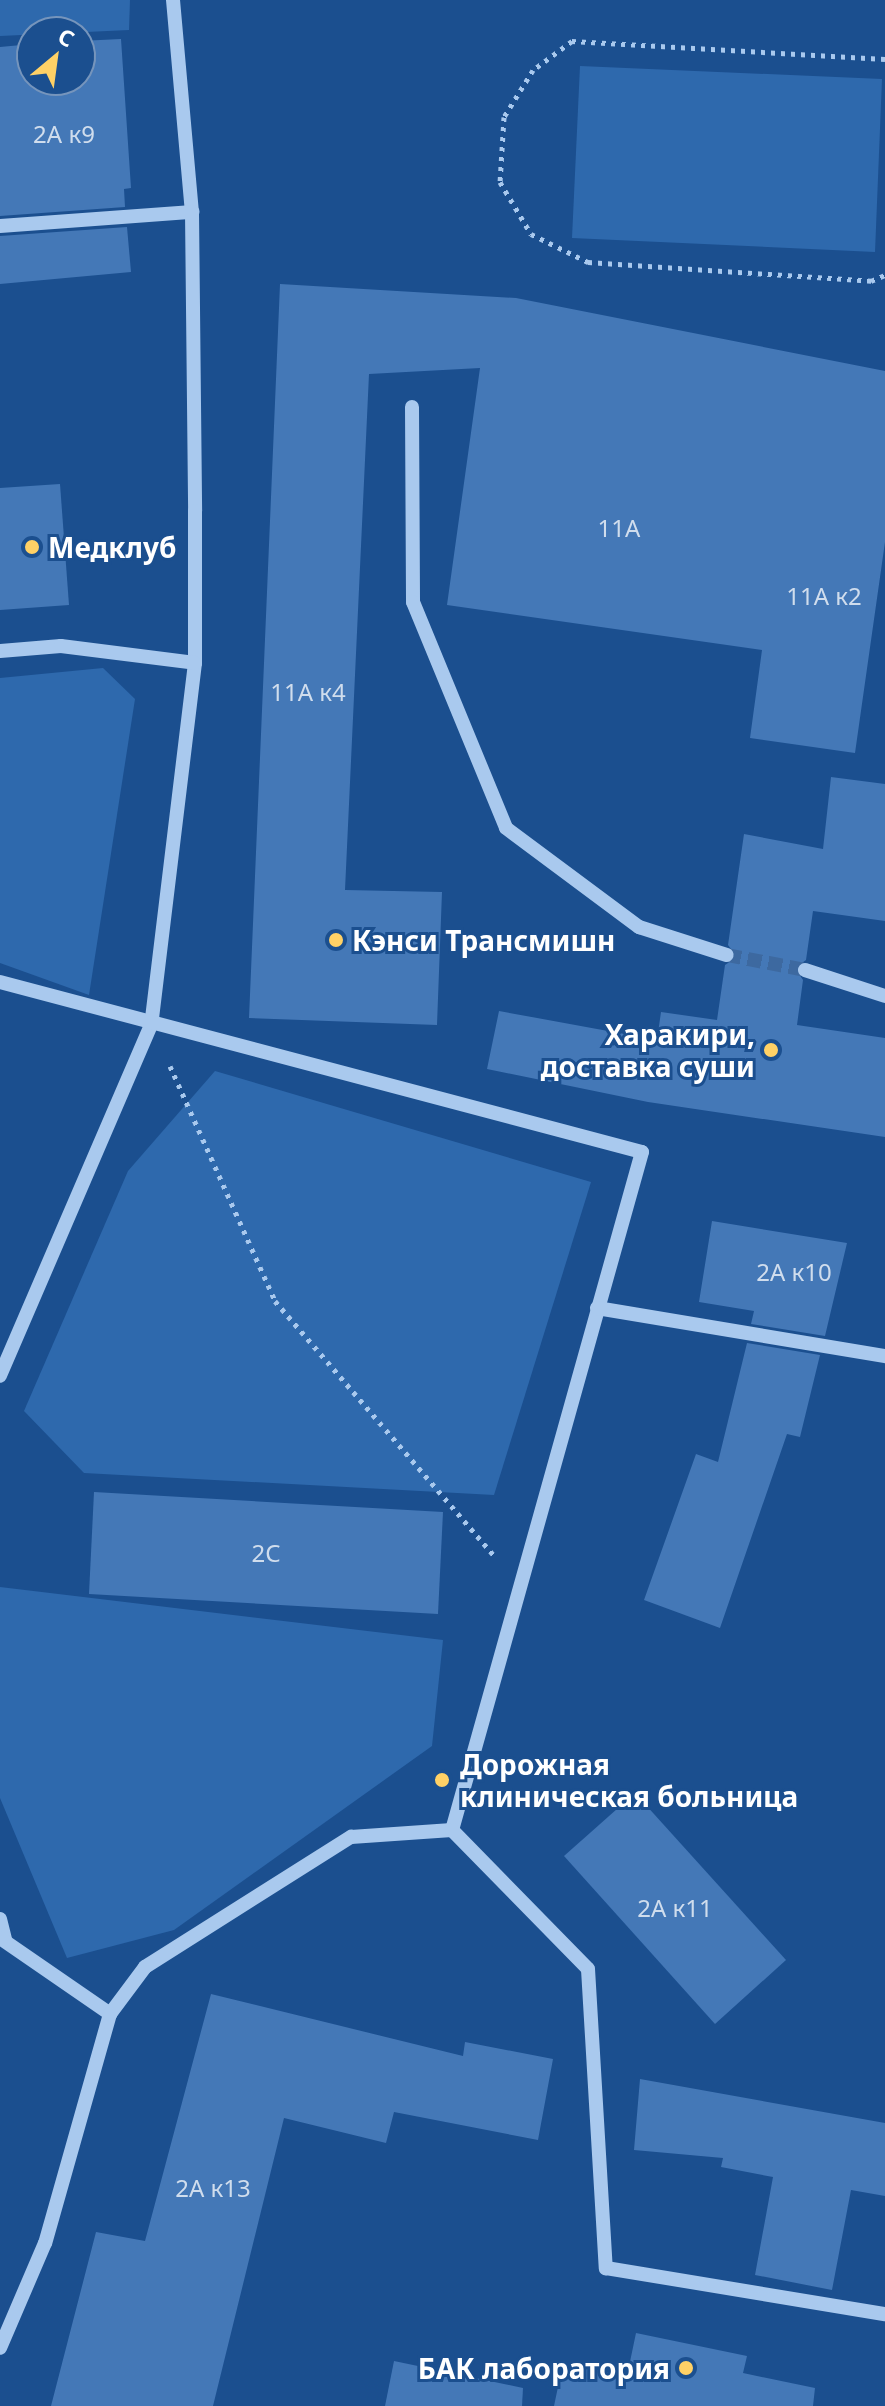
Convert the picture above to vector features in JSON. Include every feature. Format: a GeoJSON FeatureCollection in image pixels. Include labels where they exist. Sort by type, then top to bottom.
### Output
{"type":"FeatureCollection","features":[{"type":"Feature","properties":{"kind":"lane"},"geometry":{"type":"LineString","coordinates":[[0,1376],[151,1025],[195,663],[192,212],[173,0]]}},
{"type":"Feature","properties":{"kind":"lane"},"geometry":{"type":"LineString","coordinates":[[0,226],[192,212]]}},
{"type":"Feature","properties":{"kind":"lane"},"geometry":{"type":"LineString","coordinates":[[412,407],[413,602],[506,828],[639,927],[727,955]]}},
{"type":"Feature","properties":{"kind":"lane"},"geometry":{"type":"LineString","coordinates":[[0,651],[61,646],[195,663]]}},
{"type":"Feature","properties":{"kind":"lane"},"geometry":{"type":"LineString","coordinates":[[805,970],[885,996]]}},
{"type":"Feature","properties":{"kind":"lane"},"geometry":{"type":"LineString","coordinates":[[0,982],[151,1025],[642,1152],[518,1585],[452,1830]]}},
{"type":"Feature","properties":{"kind":"lane"},"geometry":{"type":"LineString","coordinates":[[597,1308],[885,1356]]}},
{"type":"Feature","properties":{"kind":"lane"},"geometry":{"type":"LineString","coordinates":[[0,2348],[45,2243],[110,2014],[145,1967],[351,1837],[452,1830],[588,1969],[606,2268],[885,2314]]}},
{"type":"Feature","properties":{"kind":"lane"},"geometry":{"type":"LineString","coordinates":[[0,1919],[2,1938],[110,2014]]}},
{"type":"Feature","properties":{"kind":"path"},"geometry":{"type":"LineString","coordinates":[[885,59],[572,41],[533,70],[504,117],[500,182],[531,234],[588,262],[871,281],[885,275]]}},
{"type":"Feature","properties":{"kind":"path"},"geometry":{"type":"LineString","coordinates":[[151,1025],[275,1301],[518,1585]]}},
{"type":"Feature","properties":{"kind":"shaded area"},"geometry":{"type":"Polygon","coordinates":[[[0,0],[130,0],[129,30],[96,32],[96,16],[16,16],[16,35],[0,36],[0,0]]]}},
{"type":"Feature","properties":{"kind":"shaded area"},"geometry":{"type":"Polygon","coordinates":[[[580,66],[882,79],[875,252],[572,238],[580,66]]]}},
{"type":"Feature","properties":{"kind":"shaded area"},"geometry":{"type":"Polygon","coordinates":[[[103,668],[135,699],[89,995],[0,963],[0,678],[103,668]]]}},
{"type":"Feature","properties":{"kind":"shaded area"},"geometry":{"type":"Polygon","coordinates":[[[215,1071],[591,1182],[494,1495],[84,1473],[24,1411],[128,1171],[215,1071]]]}},
{"type":"Feature","properties":{"kind":"shaded area"},"geometry":{"type":"Polygon","coordinates":[[[0,1587],[443,1640],[432,1746],[174,1930],[67,1958],[0,1798],[0,1587]]]}},
{"type":"Feature","properties":{"kind":"building"},"geometry":{"type":"Polygon","coordinates":[[[121,39],[131,188],[124,189],[125,207],[0,216],[0,47],[16,46],[16,96],[96,96],[96,40],[121,39]]]}},
{"type":"Feature","properties":{"kind":"building"},"geometry":{"type":"Polygon","coordinates":[[[127,227],[131,272],[0,284],[0,236],[127,227]]]}},
{"type":"Feature","properties":{"kind":"building"},"geometry":{"type":"Polygon","coordinates":[[[280,284],[516,298],[885,371],[885,542],[855,753],[750,738],[762,650],[447,605],[480,368],[369,374],[345,890],[442,892],[437,1025],[249,1018],[280,284]]]}},
{"type":"Feature","properties":{"kind":"building","name":"Медклуб"},"geometry":{"type":"Polygon","coordinates":[[[60,484],[69,605],[0,610],[0,488],[60,484]]]}},
{"type":"Feature","properties":{"kind":"building"},"geometry":{"type":"Polygon","coordinates":[[[831,777],[885,784],[885,921],[813,911],[806,960],[795,968],[803,980],[797,1025],[885,1038],[885,1137],[648,1102],[487,1069],[499,1011],[657,1040],[661,1012],[717,1020],[725,965],[737,957],[728,945],[744,834],[823,849],[831,777]]]}},
{"type":"Feature","properties":{"kind":"building"},"geometry":{"type":"Polygon","coordinates":[[[712,1221],[847,1243],[825,1336],[751,1324],[754,1311],[699,1302],[712,1221]]]}},
{"type":"Feature","properties":{"kind":"building"},"geometry":{"type":"Polygon","coordinates":[[[747,1343],[820,1355],[800,1437],[787,1434],[720,1628],[644,1600],[696,1454],[718,1462],[747,1343]]]}},
{"type":"Feature","properties":{"kind":"building"},"geometry":{"type":"Polygon","coordinates":[[[94,1492],[443,1512],[438,1614],[89,1594],[94,1492]]]}},
{"type":"Feature","properties":{"kind":"building"},"geometry":{"type":"Polygon","coordinates":[[[635,1793],[786,1960],[715,2024],[564,1856],[635,1793]]]}},
{"type":"Feature","properties":{"kind":"building"},"geometry":{"type":"Polygon","coordinates":[[[211,1994],[463,2056],[465,2042],[553,2059],[538,2140],[394,2112],[386,2143],[284,2118],[213,2406],[51,2406],[96,2232],[145,2241],[211,1994]]]}},
{"type":"Feature","properties":{"kind":"building"},"geometry":{"type":"Polygon","coordinates":[[[640,2079],[885,2123],[885,2196],[851,2190],[832,2290],[755,2275],[773,2177],[721,2167],[723,2158],[634,2150],[640,2079]]]}},
{"type":"Feature","properties":{"kind":"building","name":"БАК лаборатория"},"geometry":{"type":"Polygon","coordinates":[[[636,2333],[747,2356],[743,2373],[815,2388],[813,2406],[554,2406],[563,2363],[627,2376],[636,2333]]]}},
{"type":"Feature","properties":{"kind":"building"},"geometry":{"type":"Polygon","coordinates":[[[394,2361],[523,2388],[522,2406],[385,2406],[394,2361]]]}},
{"type":"Feature","properties":{"kind":"tunnel"},"geometry":{"type":"LineString","coordinates":[[727,955],[805,970]]}},
{"type":"Feature","properties":{"kind":"place","name":"Медклуб"},"geometry":{"type":"Point","coordinates":[32,547]}},
{"type":"Feature","properties":{"kind":"place","name":"Кэнси Трансмишн"},"geometry":{"type":"Point","coordinates":[336,940]}},
{"type":"Feature","properties":{"kind":"place","name":"Харакири, доставка суши"},"geometry":{"type":"Point","coordinates":[771,1050]}},
{"type":"Feature","properties":{"kind":"place","name":"Дорожная клиническая больница"},"geometry":{"type":"Point","coordinates":[442,1780]}},
{"type":"Feature","properties":{"kind":"place","name":"БАК лаборатория"},"geometry":{"type":"Point","coordinates":[686,2368]}}]}
